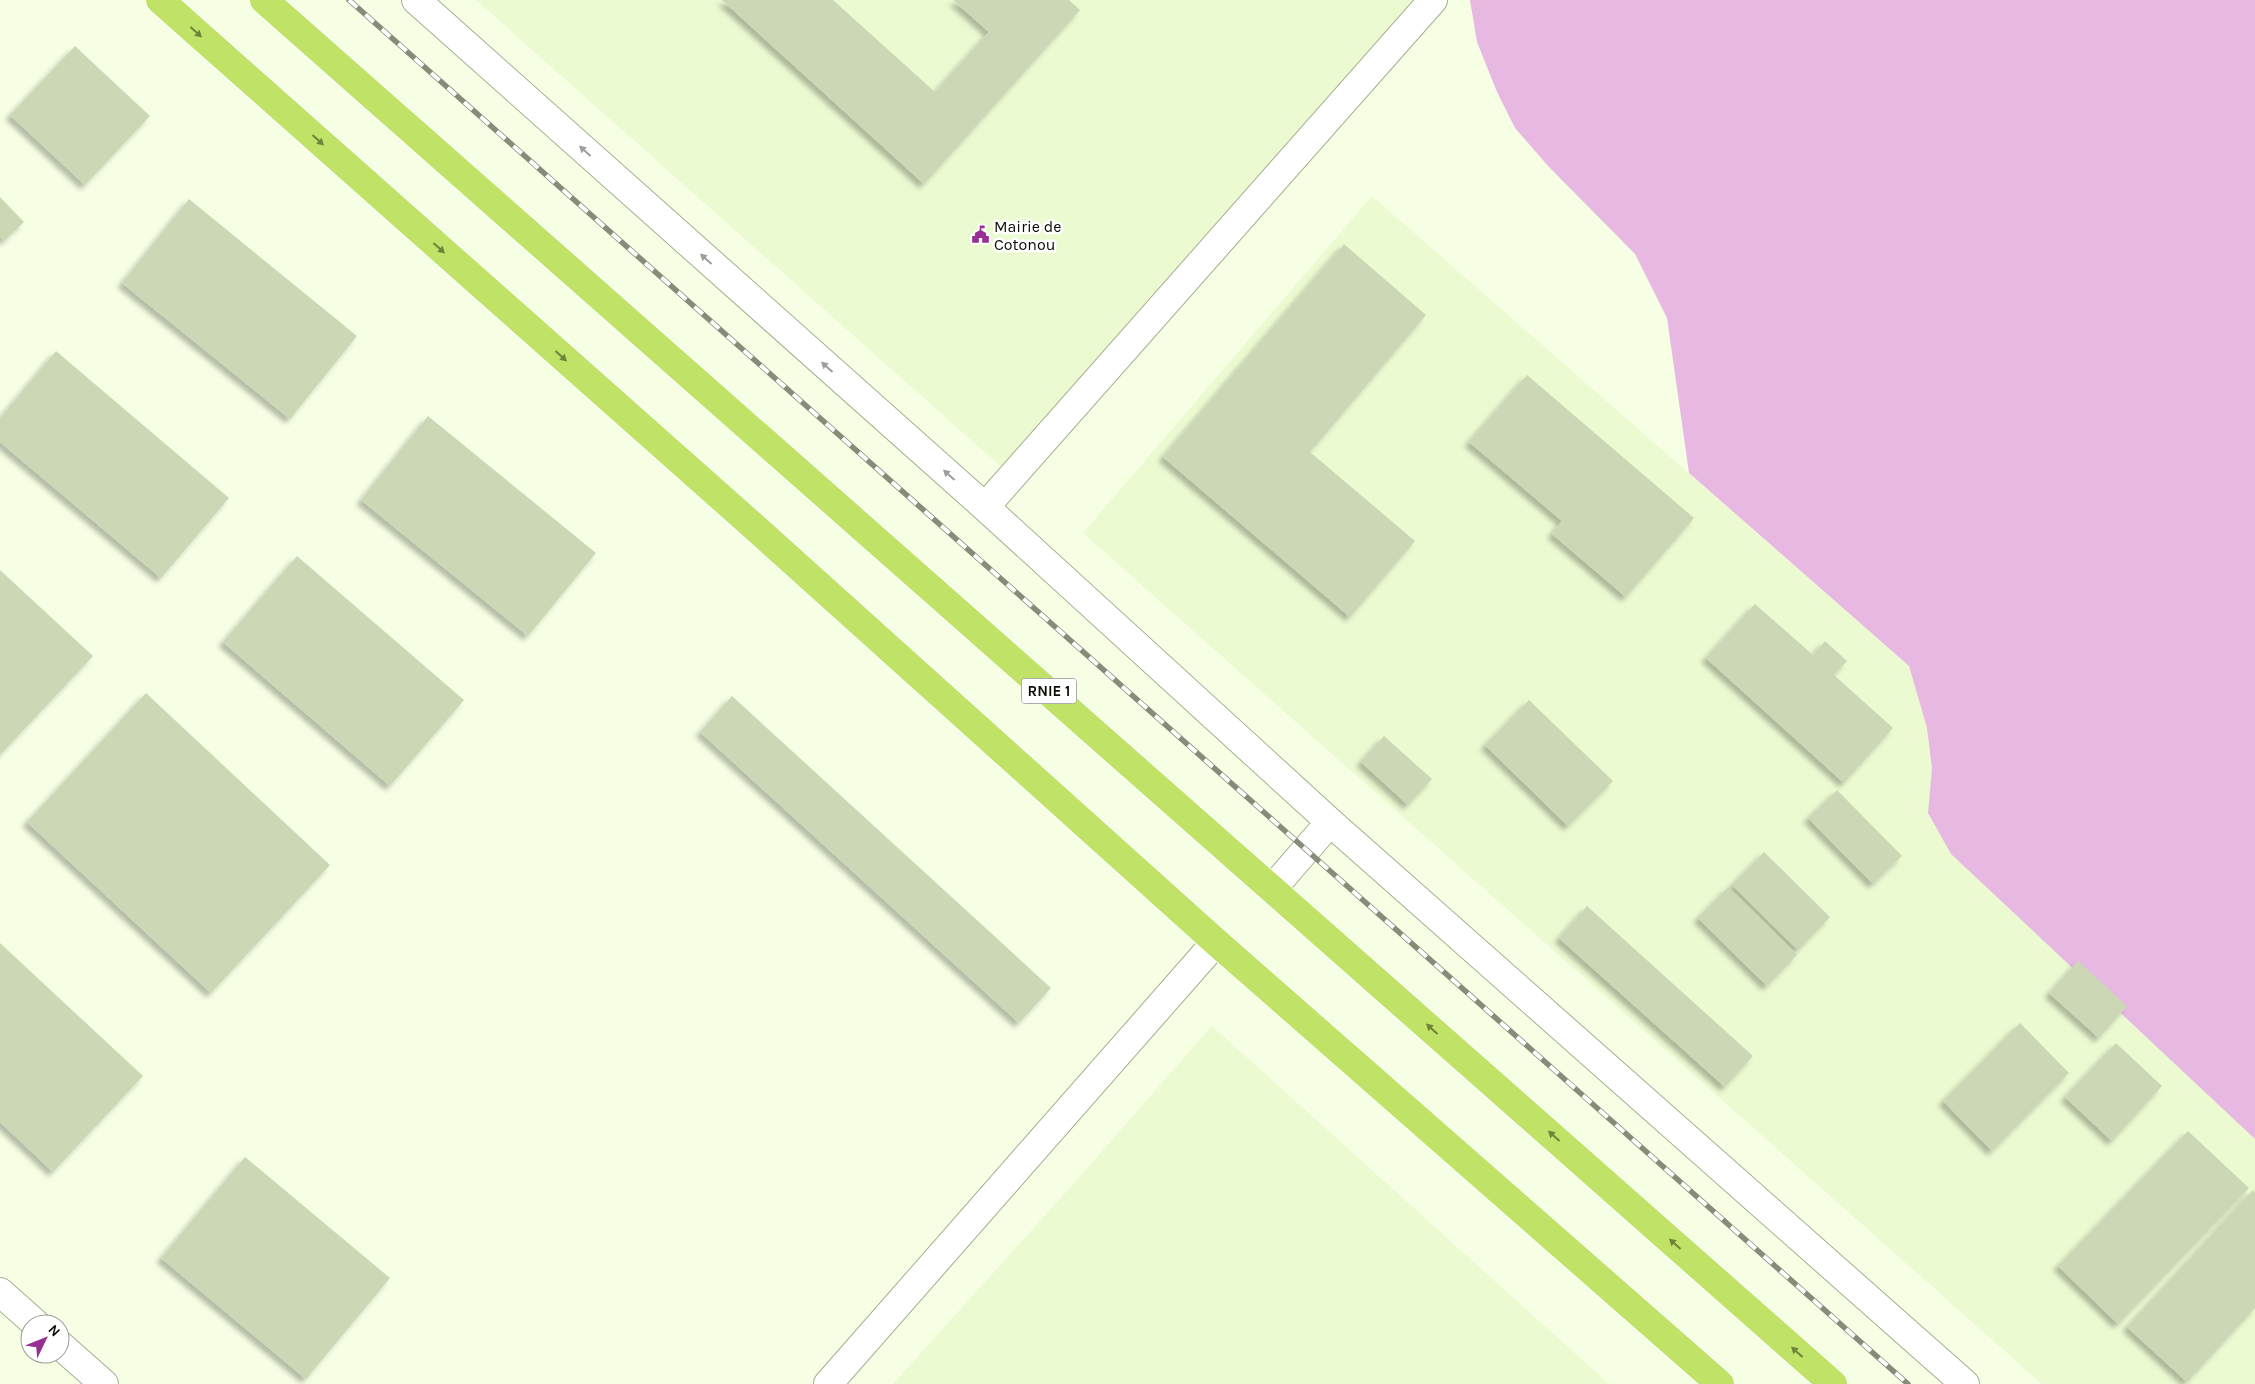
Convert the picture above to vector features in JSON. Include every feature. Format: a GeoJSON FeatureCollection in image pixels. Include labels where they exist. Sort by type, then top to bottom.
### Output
{"type":"FeatureCollection","features":[{"type":"Feature","properties":{"kind":"highway"},"geometry":{"type":"LineString","coordinates":[[160,0],[744,518],[1216,942],[1720,1384]]}},
{"type":"Feature","properties":{"kind":"highway","name":"RNIE 1"},"geometry":{"type":"LineString","coordinates":[[264,0],[1834,1384]]}},
{"type":"Feature","properties":{"kind":"street"},"geometry":{"type":"LineString","coordinates":[[416,0],[985,507],[1330,822],[1965,1384]]}},
{"type":"Feature","properties":{"kind":"street"},"geometry":{"type":"LineString","coordinates":[[985,507],[1433,0]]}},
{"type":"Feature","properties":{"kind":"street"},"geometry":{"type":"LineString","coordinates":[[1273,888],[1330,822]]}},
{"type":"Feature","properties":{"kind":"street"},"geometry":{"type":"LineString","coordinates":[[828,1384],[1216,942]]}},
{"type":"Feature","properties":{"kind":"street"},"geometry":{"type":"LineString","coordinates":[[0,1292],[25,1314]]}},
{"type":"Feature","properties":{"kind":"street"},"geometry":{"type":"LineString","coordinates":[[70,1355],[104,1384]]}},
{"type":"Feature","properties":{"kind":"shaded area","name":"Mairie de Cotonou"},"geometry":{"type":"Polygon","coordinates":[[[476,0],[1432,0],[1006,471],[476,0]]]}},
{"type":"Feature","properties":{"kind":"shaded area"},"geometry":{"type":"Polygon","coordinates":[[[1470,0],[2255,0],[2255,1139],[1951,854],[1928,813],[1932,768],[1927,728],[1909,666],[1689,473],[1667,318],[1635,254],[1548,166],[1515,128],[1497,92],[1477,42],[1470,0]]]}},
{"type":"Feature","properties":{"kind":"shaded area"},"geometry":{"type":"Polygon","coordinates":[[[1372,196],[2255,969],[2255,1384],[2042,1384],[1083,533],[1372,196]]]}},
{"type":"Feature","properties":{"kind":"shaded area"},"geometry":{"type":"Polygon","coordinates":[[[1212,1026],[1609,1384],[893,1384],[1067,1191],[1212,1026]]]}},
{"type":"Feature","properties":{"kind":"building"},"geometry":{"type":"Polygon","coordinates":[[[722,0],[833,0],[935,92],[989,32],[953,0],[1069,0],[1080,10],[924,184],[722,0]]]}},
{"type":"Feature","properties":{"kind":"building"},"geometry":{"type":"Polygon","coordinates":[[[75,46],[150,116],[85,185],[10,115],[75,46]]]}},
{"type":"Feature","properties":{"kind":"building"},"geometry":{"type":"Polygon","coordinates":[[[0,197],[24,222],[4,241],[0,236],[0,197]]]}},
{"type":"Feature","properties":{"kind":"building"},"geometry":{"type":"Polygon","coordinates":[[[189,199],[357,336],[290,419],[122,283],[189,199]]]}},
{"type":"Feature","properties":{"kind":"building"},"geometry":{"type":"Polygon","coordinates":[[[1344,244],[1426,315],[1310,452],[1415,541],[1350,617],[1163,457],[1344,244]]]}},
{"type":"Feature","properties":{"kind":"building"},"geometry":{"type":"Polygon","coordinates":[[[56,351],[229,498],[161,578],[0,442],[0,418],[56,351]]]}},
{"type":"Feature","properties":{"kind":"building"},"geometry":{"type":"Polygon","coordinates":[[[1527,375],[1694,518],[1626,597],[1552,534],[1562,521],[1469,442],[1527,375]]]}},
{"type":"Feature","properties":{"kind":"building"},"geometry":{"type":"Polygon","coordinates":[[[428,416],[596,553],[528,636],[361,500],[428,416]]]}},
{"type":"Feature","properties":{"kind":"building"},"geometry":{"type":"Polygon","coordinates":[[[297,556],[464,700],[390,786],[223,642],[297,556]]]}},
{"type":"Feature","properties":{"kind":"building"},"geometry":{"type":"Polygon","coordinates":[[[0,570],[93,656],[0,755],[0,570]]]}},
{"type":"Feature","properties":{"kind":"building"},"geometry":{"type":"Polygon","coordinates":[[[1755,604],[1813,655],[1825,641],[1847,661],[1834,675],[1893,728],[1844,783],[1706,658],[1755,604]]]}},
{"type":"Feature","properties":{"kind":"building"},"geometry":{"type":"Polygon","coordinates":[[[146,693],[330,865],[211,993],[27,822],[146,693]]]}},
{"type":"Feature","properties":{"kind":"building"},"geometry":{"type":"Polygon","coordinates":[[[732,696],[1051,988],[1019,1023],[700,732],[732,696]]]}},
{"type":"Feature","properties":{"kind":"building"},"geometry":{"type":"Polygon","coordinates":[[[1529,700],[1613,781],[1568,826],[1485,745],[1529,700]]]}},
{"type":"Feature","properties":{"kind":"building"},"geometry":{"type":"Polygon","coordinates":[[[1384,736],[1432,779],[1408,805],[1361,762],[1384,736]]]}},
{"type":"Feature","properties":{"kind":"building"},"geometry":{"type":"Polygon","coordinates":[[[1837,790],[1902,856],[1873,884],[1808,818],[1837,790]]]}},
{"type":"Feature","properties":{"kind":"building"},"geometry":{"type":"Polygon","coordinates":[[[1764,852],[1830,917],[1798,950],[1732,885],[1764,852]]]}},
{"type":"Feature","properties":{"kind":"building"},"geometry":{"type":"Polygon","coordinates":[[[1728,887],[1797,955],[1767,986],[1698,918],[1728,887]]]}},
{"type":"Feature","properties":{"kind":"building"},"geometry":{"type":"Polygon","coordinates":[[[1587,906],[1753,1056],[1725,1087],[1559,938],[1587,906]]]}},
{"type":"Feature","properties":{"kind":"building"},"geometry":{"type":"Polygon","coordinates":[[[0,943],[143,1076],[53,1172],[0,1122],[0,943]]]}},
{"type":"Feature","properties":{"kind":"building"},"geometry":{"type":"Polygon","coordinates":[[[2078,961],[2127,1006],[2099,1038],[2049,993],[2078,961]]]}},
{"type":"Feature","properties":{"kind":"building"},"geometry":{"type":"Polygon","coordinates":[[[2020,1023],[2069,1073],[1992,1151],[1943,1101],[2020,1023]]]}},
{"type":"Feature","properties":{"kind":"building"},"geometry":{"type":"Polygon","coordinates":[[[2116,1043],[2162,1086],[2112,1141],[2065,1097],[2116,1043]]]}},
{"type":"Feature","properties":{"kind":"building"},"geometry":{"type":"Polygon","coordinates":[[[2188,1131],[2249,1188],[2118,1324],[2058,1266],[2188,1131]]]}},
{"type":"Feature","properties":{"kind":"building"},"geometry":{"type":"Polygon","coordinates":[[[245,1157],[390,1278],[306,1379],[161,1258],[245,1157]]]}},
{"type":"Feature","properties":{"kind":"building"},"geometry":{"type":"Polygon","coordinates":[[[2253,1190],[2255,1193],[2255,1308],[2187,1382],[2127,1327],[2253,1190]]]}},
{"type":"Feature","properties":{"kind":"railway"},"geometry":{"type":"LineString","coordinates":[[349,0],[1908,1384]]}},
{"type":"Feature","properties":{"kind":"place","name":"Mairie de Cotonou"},"geometry":{"type":"Point","coordinates":[980,235]}}]}
